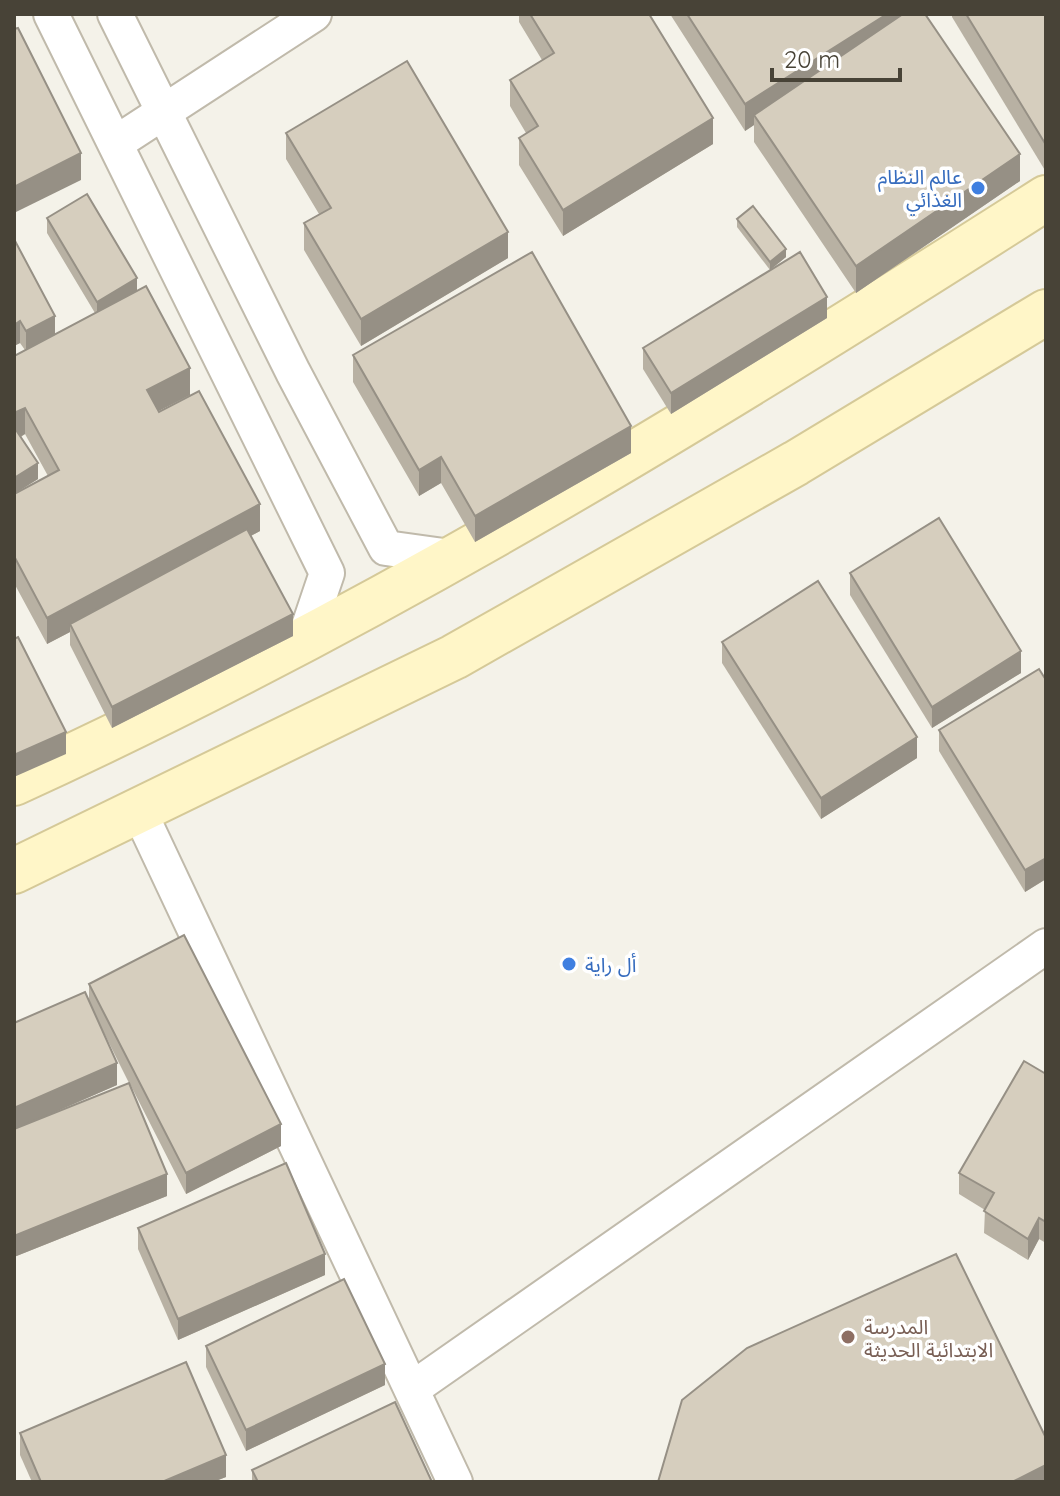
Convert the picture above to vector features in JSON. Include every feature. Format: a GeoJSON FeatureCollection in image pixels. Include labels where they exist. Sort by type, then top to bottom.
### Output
{"type":"FeatureCollection","features":[{"type":"Feature","properties":{"kind":"main road"},"geometry":{"type":"LineString","coordinates":[[14,783],[458,558],[766,377],[1046,198]]}},
{"type":"Feature","properties":{"kind":"main road"},"geometry":{"type":"LineString","coordinates":[[14,871],[454,657],[796,463],[1046,312]]}},
{"type":"Feature","properties":{"kind":"street"},"geometry":{"type":"LineString","coordinates":[[51,14],[327,573],[305,638]]}},
{"type":"Feature","properties":{"kind":"street"},"geometry":{"type":"LineString","coordinates":[[115,14],[293,372],[386,548],[458,558]]}},
{"type":"Feature","properties":{"kind":"street"},"geometry":{"type":"LineString","coordinates":[[116,143],[314,14]]}},
{"type":"Feature","properties":{"kind":"street"},"geometry":{"type":"LineString","coordinates":[[139,811],[455,1482]]}},
{"type":"Feature","properties":{"kind":"street"},"geometry":{"type":"LineString","coordinates":[[412,1389],[1046,946]]}},
{"type":"Feature","properties":{"kind":"building"},"geometry":{"type":"Polygon","coordinates":[[[530,14],[649,14],[713,118],[563,210],[519,138],[538,126],[510,80],[554,53],[530,14]]]}},
{"type":"Feature","properties":{"kind":"building"},"geometry":{"type":"Polygon","coordinates":[[[687,14],[887,14],[745,104],[687,14]]]}},
{"type":"Feature","properties":{"kind":"building"},"geometry":{"type":"Polygon","coordinates":[[[903,14],[925,14],[1020,154],[856,266],[754,115],[903,14]]]}},
{"type":"Feature","properties":{"kind":"building"},"geometry":{"type":"Polygon","coordinates":[[[966,14],[1046,14],[1046,145],[966,14]]]}},
{"type":"Feature","properties":{"kind":"building"},"geometry":{"type":"Polygon","coordinates":[[[18,28],[81,153],[14,187],[14,29],[18,28]]]}},
{"type":"Feature","properties":{"kind":"building"},"geometry":{"type":"Polygon","coordinates":[[[407,61],[508,232],[361,319],[304,223],[331,208],[286,133],[407,61]]]}},
{"type":"Feature","properties":{"kind":"building"},"geometry":{"type":"Polygon","coordinates":[[[87,194],[137,278],[97,302],[47,218],[87,194]]]}},
{"type":"Feature","properties":{"kind":"building"},"geometry":{"type":"Polygon","coordinates":[[[753,206],[786,249],[770,262],[737,219],[753,206]]]}},
{"type":"Feature","properties":{"kind":"building"},"geometry":{"type":"Polygon","coordinates":[[[14,239],[55,316],[26,331],[20,321],[14,325],[14,239]]]}},
{"type":"Feature","properties":{"kind":"building"},"geometry":{"type":"Polygon","coordinates":[[[532,252],[631,426],[475,516],[441,457],[419,470],[353,355],[532,252]]]}},
{"type":"Feature","properties":{"kind":"building"},"geometry":{"type":"Polygon","coordinates":[[[800,252],[827,297],[671,393],[643,348],[800,252]]]}},
{"type":"Feature","properties":{"kind":"building"},"geometry":{"type":"Polygon","coordinates":[[[146,286],[190,368],[147,390],[159,412],[199,391],[260,504],[47,618],[14,556],[14,494],[59,470],[25,408],[14,413],[14,356],[146,286]]]}},
{"type":"Feature","properties":{"kind":"building"},"geometry":{"type":"Polygon","coordinates":[[[14,427],[38,463],[14,478],[14,427]]]}},
{"type":"Feature","properties":{"kind":"building"},"geometry":{"type":"Polygon","coordinates":[[[939,518],[1021,651],[932,707],[850,573],[939,518]]]}},
{"type":"Feature","properties":{"kind":"building"},"geometry":{"type":"Polygon","coordinates":[[[247,529],[293,614],[112,707],[70,624],[247,529]]]}},
{"type":"Feature","properties":{"kind":"building"},"geometry":{"type":"Polygon","coordinates":[[[818,581],[917,737],[821,798],[722,642],[818,581]]]}},
{"type":"Feature","properties":{"kind":"building"},"geometry":{"type":"Polygon","coordinates":[[[18,637],[66,732],[14,755],[14,639],[18,637]]]}},
{"type":"Feature","properties":{"kind":"building"},"geometry":{"type":"Polygon","coordinates":[[[1039,669],[1046,680],[1046,858],[1025,870],[939,730],[1039,669]]]}},
{"type":"Feature","properties":{"kind":"building"},"geometry":{"type":"Polygon","coordinates":[[[184,935],[281,1124],[186,1173],[89,984],[184,935]]]}},
{"type":"Feature","properties":{"kind":"building"},"geometry":{"type":"Polygon","coordinates":[[[85,992],[117,1063],[14,1108],[14,1023],[85,992]]]}},
{"type":"Feature","properties":{"kind":"building"},"geometry":{"type":"Polygon","coordinates":[[[1024,1061],[1046,1074],[1046,1222],[1039,1218],[1028,1239],[984,1211],[994,1193],[959,1173],[1024,1061]]]}},
{"type":"Feature","properties":{"kind":"building"},"geometry":{"type":"Polygon","coordinates":[[[129,1083],[167,1174],[14,1236],[14,1129],[129,1083]]]}},
{"type":"Feature","properties":{"kind":"building"},"geometry":{"type":"Polygon","coordinates":[[[286,1163],[325,1254],[178,1319],[138,1228],[286,1163]]]}},
{"type":"Feature","properties":{"kind":"building","name":"المدرسة الابتدائية الحديثة"},"geometry":{"type":"Polygon","coordinates":[[[956,1254],[1046,1438],[1046,1465],[1012,1482],[658,1482],[682,1400],[747,1348],[956,1254]]]}},
{"type":"Feature","properties":{"kind":"building"},"geometry":{"type":"Polygon","coordinates":[[[344,1279],[385,1364],[246,1430],[206,1346],[344,1279]]]}},
{"type":"Feature","properties":{"kind":"building"},"geometry":{"type":"Polygon","coordinates":[[[186,1362],[226,1455],[162,1482],[41,1482],[20,1433],[186,1362]]]}},
{"type":"Feature","properties":{"kind":"building"},"geometry":{"type":"Polygon","coordinates":[[[395,1402],[432,1482],[258,1482],[252,1470],[395,1402]]]}},
{"type":"Feature","properties":{"kind":"place","name":"عالم النظام الغذائي"},"geometry":{"type":"Point","coordinates":[978,188]}},
{"type":"Feature","properties":{"kind":"place","name":"أل راية"},"geometry":{"type":"Point","coordinates":[569,964]}},
{"type":"Feature","properties":{"kind":"place","name":"المدرسة الابتدائية الحديثة"},"geometry":{"type":"Point","coordinates":[848,1337]}}]}
